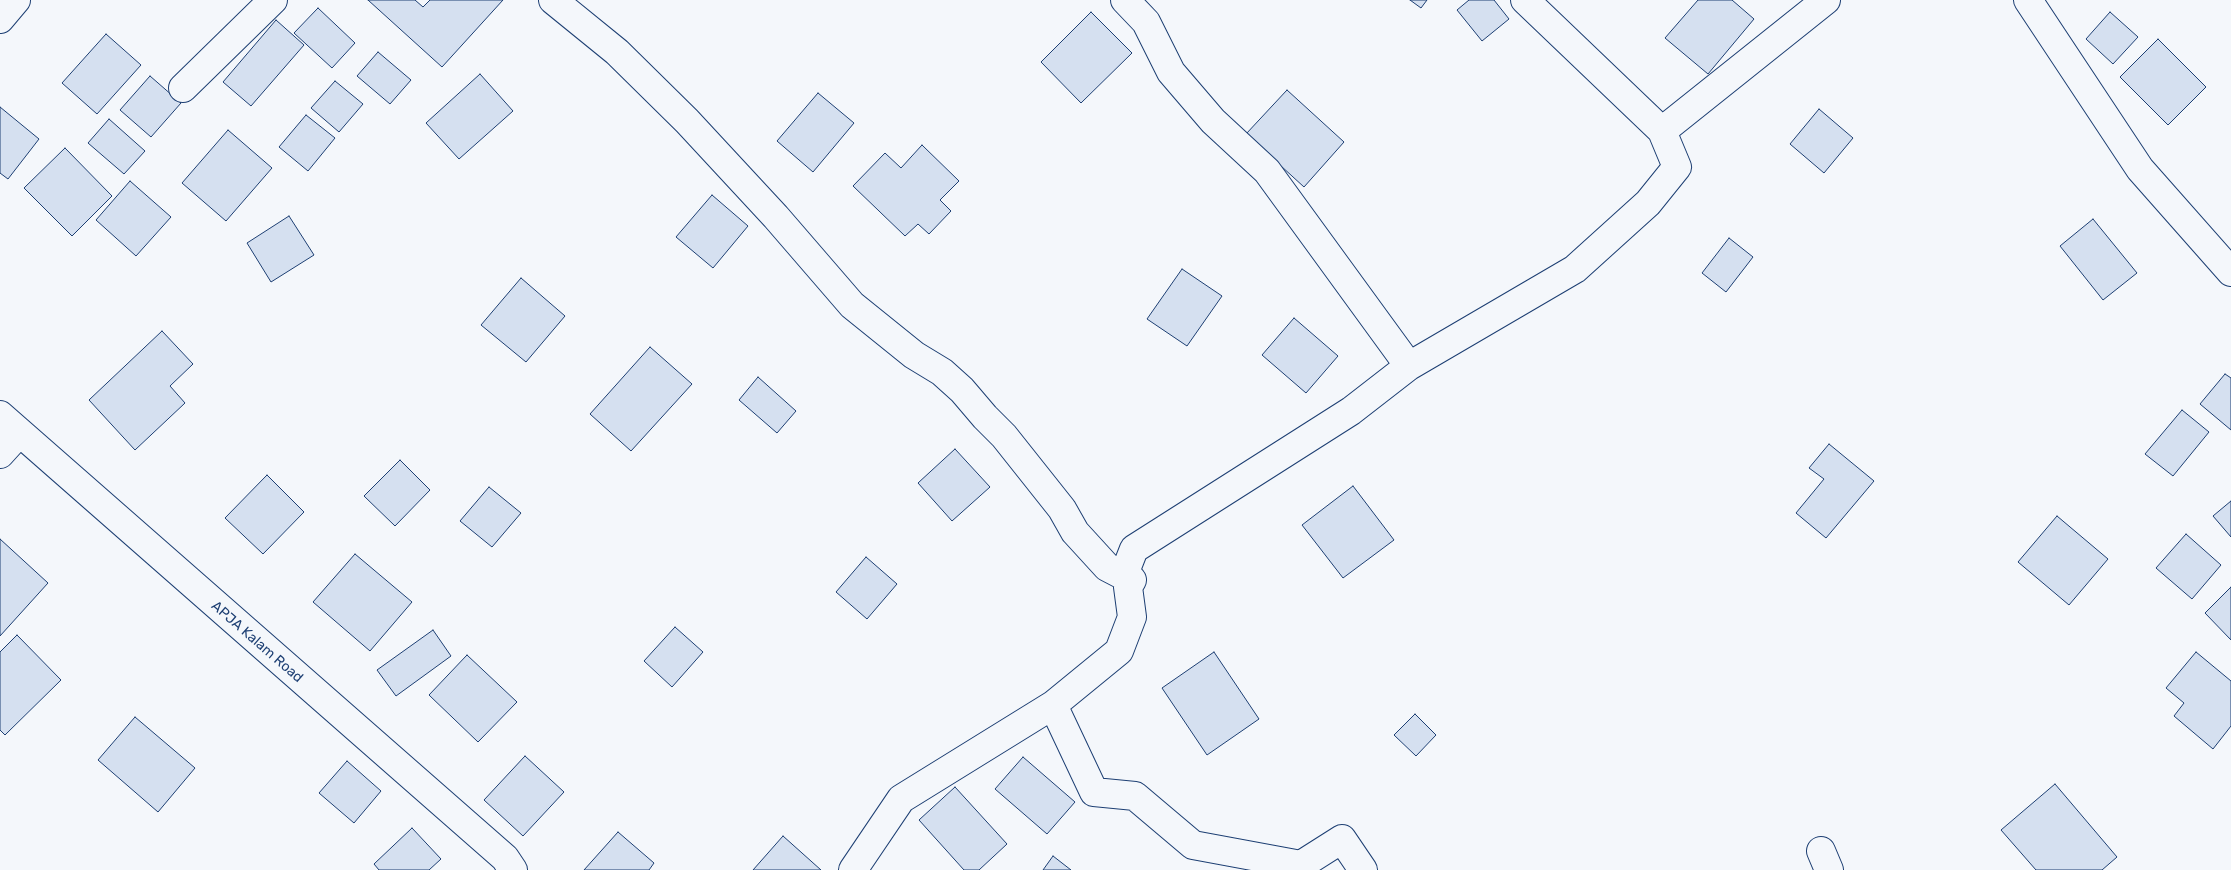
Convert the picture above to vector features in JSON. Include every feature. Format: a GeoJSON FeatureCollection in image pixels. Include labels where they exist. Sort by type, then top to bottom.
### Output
{"type":"FeatureCollection","features":[{"type":"Feature","properties":{"kind":"street"},"geometry":{"type":"LineString","coordinates":[[0,19],[16,0]]}},
{"type":"Feature","properties":{"kind":"street"},"geometry":{"type":"LineString","coordinates":[[184,88],[273,0]]}},
{"type":"Feature","properties":{"kind":"street"},"geometry":{"type":"LineString","coordinates":[[553,0],[617,52],[686,121],[776,217],[852,306],[914,355],[942,372],[962,390],[1004,436],[1062,509],[1075,532],[1107,567],[1132,580]]}},
{"type":"Feature","properties":{"kind":"street"},"geometry":{"type":"LineString","coordinates":[[1126,0],[1146,22],[1172,72],[1213,121],[1267,171],[1408,366]]}},
{"type":"Feature","properties":{"kind":"street"},"geometry":{"type":"LineString","coordinates":[[1132,580],[1125,572],[1134,549],[1352,411],[1408,366],[1575,269],[1648,203],[1677,167],[1662,131],[1525,0]]}},
{"type":"Feature","properties":{"kind":"street"},"geometry":{"type":"LineString","coordinates":[[1662,131],[1826,0]]}},
{"type":"Feature","properties":{"kind":"street"},"geometry":{"type":"LineString","coordinates":[[2028,0],[2140,169],[2231,272]]}},
{"type":"Feature","properties":{"kind":"street"},"geometry":{"type":"LineString","coordinates":[[0,454],[9,424]]}},
{"type":"Feature","properties":{"kind":"street","name":"APJA Kalam Road"},"geometry":{"type":"LineString","coordinates":[[9,424],[505,858],[513,870]]}},
{"type":"Feature","properties":{"kind":"street"},"geometry":{"type":"LineString","coordinates":[[853,870],[902,799],[1053,705],[1119,651],[1132,617],[1128,586],[1132,580]]}},
{"type":"Feature","properties":{"kind":"street"},"geometry":{"type":"LineString","coordinates":[[1053,705],[1094,792],[1135,796],[1193,845],[1301,865],[1342,839],[1363,870]]}},
{"type":"Feature","properties":{"kind":"building"},"geometry":{"type":"Polygon","coordinates":[[[368,0],[415,0],[423,7],[430,0],[503,0],[442,67],[368,0]]]}},
{"type":"Feature","properties":{"kind":"building"},"geometry":{"type":"Polygon","coordinates":[[[1410,0],[1427,0],[1421,8],[1410,0]]]}},
{"type":"Feature","properties":{"kind":"building"},"geometry":{"type":"Polygon","coordinates":[[[1469,0],[1494,0],[1509,19],[1482,41],[1457,10],[1469,0]]]}},
{"type":"Feature","properties":{"kind":"building"},"geometry":{"type":"Polygon","coordinates":[[[1698,0],[1732,0],[1754,19],[1708,74],[1665,38],[1698,0]]]}},
{"type":"Feature","properties":{"kind":"building"},"geometry":{"type":"Polygon","coordinates":[[[318,8],[355,43],[332,68],[294,33],[318,8]]]}},
{"type":"Feature","properties":{"kind":"building"},"geometry":{"type":"Polygon","coordinates":[[[1091,12],[1132,53],[1081,103],[1041,62],[1091,12]]]}},
{"type":"Feature","properties":{"kind":"building"},"geometry":{"type":"Polygon","coordinates":[[[2110,12],[2138,37],[2113,64],[2086,39],[2110,12]]]}},
{"type":"Feature","properties":{"kind":"building"},"geometry":{"type":"Polygon","coordinates":[[[276,20],[304,45],[251,106],[223,82],[276,20]]]}},
{"type":"Feature","properties":{"kind":"building"},"geometry":{"type":"Polygon","coordinates":[[[106,34],[141,65],[97,114],[62,83],[106,34]]]}},
{"type":"Feature","properties":{"kind":"building"},"geometry":{"type":"Polygon","coordinates":[[[2158,39],[2206,87],[2168,125],[2120,77],[2158,39]]]}},
{"type":"Feature","properties":{"kind":"building"},"geometry":{"type":"Polygon","coordinates":[[[378,52],[411,80],[390,104],[357,76],[378,52]]]}},
{"type":"Feature","properties":{"kind":"building"},"geometry":{"type":"Polygon","coordinates":[[[480,74],[513,111],[459,159],[426,123],[480,74]]]}},
{"type":"Feature","properties":{"kind":"building"},"geometry":{"type":"Polygon","coordinates":[[[150,76],[181,103],[151,137],[120,110],[150,76]]]}},
{"type":"Feature","properties":{"kind":"building"},"geometry":{"type":"Polygon","coordinates":[[[335,81],[363,104],[339,132],[311,108],[335,81]]]}},
{"type":"Feature","properties":{"kind":"building"},"geometry":{"type":"Polygon","coordinates":[[[1287,90],[1344,142],[1304,187],[1246,134],[1287,90]]]}},
{"type":"Feature","properties":{"kind":"building"},"geometry":{"type":"Polygon","coordinates":[[[818,93],[854,123],[813,172],[777,141],[818,93]]]}},
{"type":"Feature","properties":{"kind":"building"},"geometry":{"type":"Polygon","coordinates":[[[0,107],[39,139],[8,179],[0,173],[0,107]]]}},
{"type":"Feature","properties":{"kind":"building"},"geometry":{"type":"Polygon","coordinates":[[[1819,109],[1853,138],[1824,173],[1790,144],[1819,109]]]}},
{"type":"Feature","properties":{"kind":"building"},"geometry":{"type":"Polygon","coordinates":[[[306,115],[335,138],[308,171],[279,147],[306,115]]]}},
{"type":"Feature","properties":{"kind":"building"},"geometry":{"type":"Polygon","coordinates":[[[109,119],[145,151],[124,174],[88,143],[109,119]]]}},
{"type":"Feature","properties":{"kind":"building"},"geometry":{"type":"Polygon","coordinates":[[[228,130],[272,168],[226,221],[182,183],[228,130]]]}},
{"type":"Feature","properties":{"kind":"building"},"geometry":{"type":"Polygon","coordinates":[[[922,145],[959,181],[940,200],[951,211],[929,234],[918,224],[905,236],[853,186],[885,153],[901,168],[922,145]]]}},
{"type":"Feature","properties":{"kind":"building"},"geometry":{"type":"Polygon","coordinates":[[[65,148],[112,196],[72,236],[24,188],[65,148]]]}},
{"type":"Feature","properties":{"kind":"building"},"geometry":{"type":"Polygon","coordinates":[[[130,181],[171,217],[136,256],[96,220],[130,181]]]}},
{"type":"Feature","properties":{"kind":"building"},"geometry":{"type":"Polygon","coordinates":[[[712,195],[748,226],[713,268],[676,237],[712,195]]]}},
{"type":"Feature","properties":{"kind":"building"},"geometry":{"type":"Polygon","coordinates":[[[289,216],[314,255],[271,282],[247,243],[289,216]]]}},
{"type":"Feature","properties":{"kind":"building"},"geometry":{"type":"Polygon","coordinates":[[[2093,219],[2137,273],[2103,300],[2060,246],[2093,219]]]}},
{"type":"Feature","properties":{"kind":"building"},"geometry":{"type":"Polygon","coordinates":[[[1729,238],[1753,257],[1726,292],[1702,273],[1729,238]]]}},
{"type":"Feature","properties":{"kind":"building"},"geometry":{"type":"Polygon","coordinates":[[[1182,269],[1222,296],[1187,346],[1147,319],[1182,269]]]}},
{"type":"Feature","properties":{"kind":"building"},"geometry":{"type":"Polygon","coordinates":[[[521,278],[565,316],[526,362],[481,325],[521,278]]]}},
{"type":"Feature","properties":{"kind":"building"},"geometry":{"type":"Polygon","coordinates":[[[1294,318],[1338,356],[1306,393],[1262,355],[1294,318]]]}},
{"type":"Feature","properties":{"kind":"building"},"geometry":{"type":"Polygon","coordinates":[[[162,331],[193,364],[170,386],[185,403],[135,450],[89,400],[162,331]]]}},
{"type":"Feature","properties":{"kind":"building"},"geometry":{"type":"Polygon","coordinates":[[[650,347],[692,384],[631,451],[590,414],[650,347]]]}},
{"type":"Feature","properties":{"kind":"building"},"geometry":{"type":"Polygon","coordinates":[[[2225,374],[2231,378],[2231,430],[2200,404],[2225,374]]]}},
{"type":"Feature","properties":{"kind":"building"},"geometry":{"type":"Polygon","coordinates":[[[758,377],[796,411],[777,433],[739,400],[758,377]]]}},
{"type":"Feature","properties":{"kind":"building"},"geometry":{"type":"Polygon","coordinates":[[[2182,410],[2209,432],[2173,476],[2145,454],[2182,410]]]}},
{"type":"Feature","properties":{"kind":"building"},"geometry":{"type":"Polygon","coordinates":[[[1829,444],[1874,481],[1826,538],[1796,513],[1824,479],[1809,468],[1829,444]]]}},
{"type":"Feature","properties":{"kind":"building"},"geometry":{"type":"Polygon","coordinates":[[[955,449],[990,487],[952,521],[918,483],[955,449]]]}},
{"type":"Feature","properties":{"kind":"building"},"geometry":{"type":"Polygon","coordinates":[[[400,460],[430,490],[395,526],[364,496],[400,460]]]}},
{"type":"Feature","properties":{"kind":"building"},"geometry":{"type":"Polygon","coordinates":[[[267,475],[304,512],[263,554],[225,518],[267,475]]]}},
{"type":"Feature","properties":{"kind":"building"},"geometry":{"type":"Polygon","coordinates":[[[1353,486],[1394,540],[1343,578],[1302,525],[1353,486]]]}},
{"type":"Feature","properties":{"kind":"building"},"geometry":{"type":"Polygon","coordinates":[[[489,487],[521,513],[492,547],[460,521],[489,487]]]}},
{"type":"Feature","properties":{"kind":"building"},"geometry":{"type":"Polygon","coordinates":[[[2231,501],[2231,537],[2213,516],[2231,501]]]}},
{"type":"Feature","properties":{"kind":"building"},"geometry":{"type":"Polygon","coordinates":[[[2057,516],[2108,559],[2069,605],[2018,562],[2057,516]]]}},
{"type":"Feature","properties":{"kind":"building"},"geometry":{"type":"Polygon","coordinates":[[[2186,534],[2221,565],[2192,599],[2156,568],[2186,534]]]}},
{"type":"Feature","properties":{"kind":"building"},"geometry":{"type":"Polygon","coordinates":[[[0,539],[48,583],[0,636],[0,539]]]}},
{"type":"Feature","properties":{"kind":"building"},"geometry":{"type":"Polygon","coordinates":[[[355,554],[412,602],[370,651],[313,602],[355,554]]]}},
{"type":"Feature","properties":{"kind":"building"},"geometry":{"type":"Polygon","coordinates":[[[866,557],[897,584],[867,619],[836,592],[866,557]]]}},
{"type":"Feature","properties":{"kind":"building"},"geometry":{"type":"Polygon","coordinates":[[[2231,587],[2231,640],[2205,613],[2231,587]]]}},
{"type":"Feature","properties":{"kind":"building"},"geometry":{"type":"Polygon","coordinates":[[[675,627],[703,652],[672,687],[644,661],[675,627]]]}},
{"type":"Feature","properties":{"kind":"building"},"geometry":{"type":"Polygon","coordinates":[[[433,630],[451,656],[396,696],[377,670],[433,630]]]}},
{"type":"Feature","properties":{"kind":"building"},"geometry":{"type":"Polygon","coordinates":[[[17,635],[61,680],[5,735],[0,730],[0,652],[17,635]]]}},
{"type":"Feature","properties":{"kind":"building"},"geometry":{"type":"Polygon","coordinates":[[[1214,652],[1259,719],[1207,755],[1162,688],[1214,652]]]}},
{"type":"Feature","properties":{"kind":"building"},"geometry":{"type":"Polygon","coordinates":[[[2196,652],[2231,681],[2231,726],[2213,749],[2174,716],[2184,703],[2166,688],[2196,652]]]}},
{"type":"Feature","properties":{"kind":"building"},"geometry":{"type":"Polygon","coordinates":[[[467,655],[517,702],[478,742],[429,695],[467,655]]]}},
{"type":"Feature","properties":{"kind":"building"},"geometry":{"type":"Polygon","coordinates":[[[1415,714],[1436,735],[1416,756],[1394,735],[1415,714]]]}},
{"type":"Feature","properties":{"kind":"building"},"geometry":{"type":"Polygon","coordinates":[[[135,717],[195,768],[158,812],[98,760],[135,717]]]}},
{"type":"Feature","properties":{"kind":"building"},"geometry":{"type":"Polygon","coordinates":[[[525,756],[564,792],[523,836],[484,800],[525,756]]]}},
{"type":"Feature","properties":{"kind":"building"},"geometry":{"type":"Polygon","coordinates":[[[1023,757],[1075,802],[1047,834],[995,789],[1023,757]]]}},
{"type":"Feature","properties":{"kind":"building"},"geometry":{"type":"Polygon","coordinates":[[[347,761],[381,791],[354,823],[319,793],[347,761]]]}},
{"type":"Feature","properties":{"kind":"building"},"geometry":{"type":"Polygon","coordinates":[[[2055,784],[2117,857],[2102,870],[2036,870],[2001,830],[2055,784]]]}},
{"type":"Feature","properties":{"kind":"building"},"geometry":{"type":"Polygon","coordinates":[[[955,787],[1007,844],[979,870],[964,870],[919,820],[955,787]]]}},
{"type":"Feature","properties":{"kind":"building"},"geometry":{"type":"Polygon","coordinates":[[[412,828],[441,859],[429,870],[379,870],[374,864],[412,828]]]}},
{"type":"Feature","properties":{"kind":"building"},"geometry":{"type":"Polygon","coordinates":[[[618,832],[654,863],[649,870],[584,870],[618,832]]]}},
{"type":"Feature","properties":{"kind":"building"},"geometry":{"type":"Polygon","coordinates":[[[783,836],[821,870],[753,870],[783,836]]]}},
{"type":"Feature","properties":{"kind":"building"},"geometry":{"type":"Polygon","coordinates":[[[1053,856],[1071,870],[1043,870],[1053,856]]]}}]}
